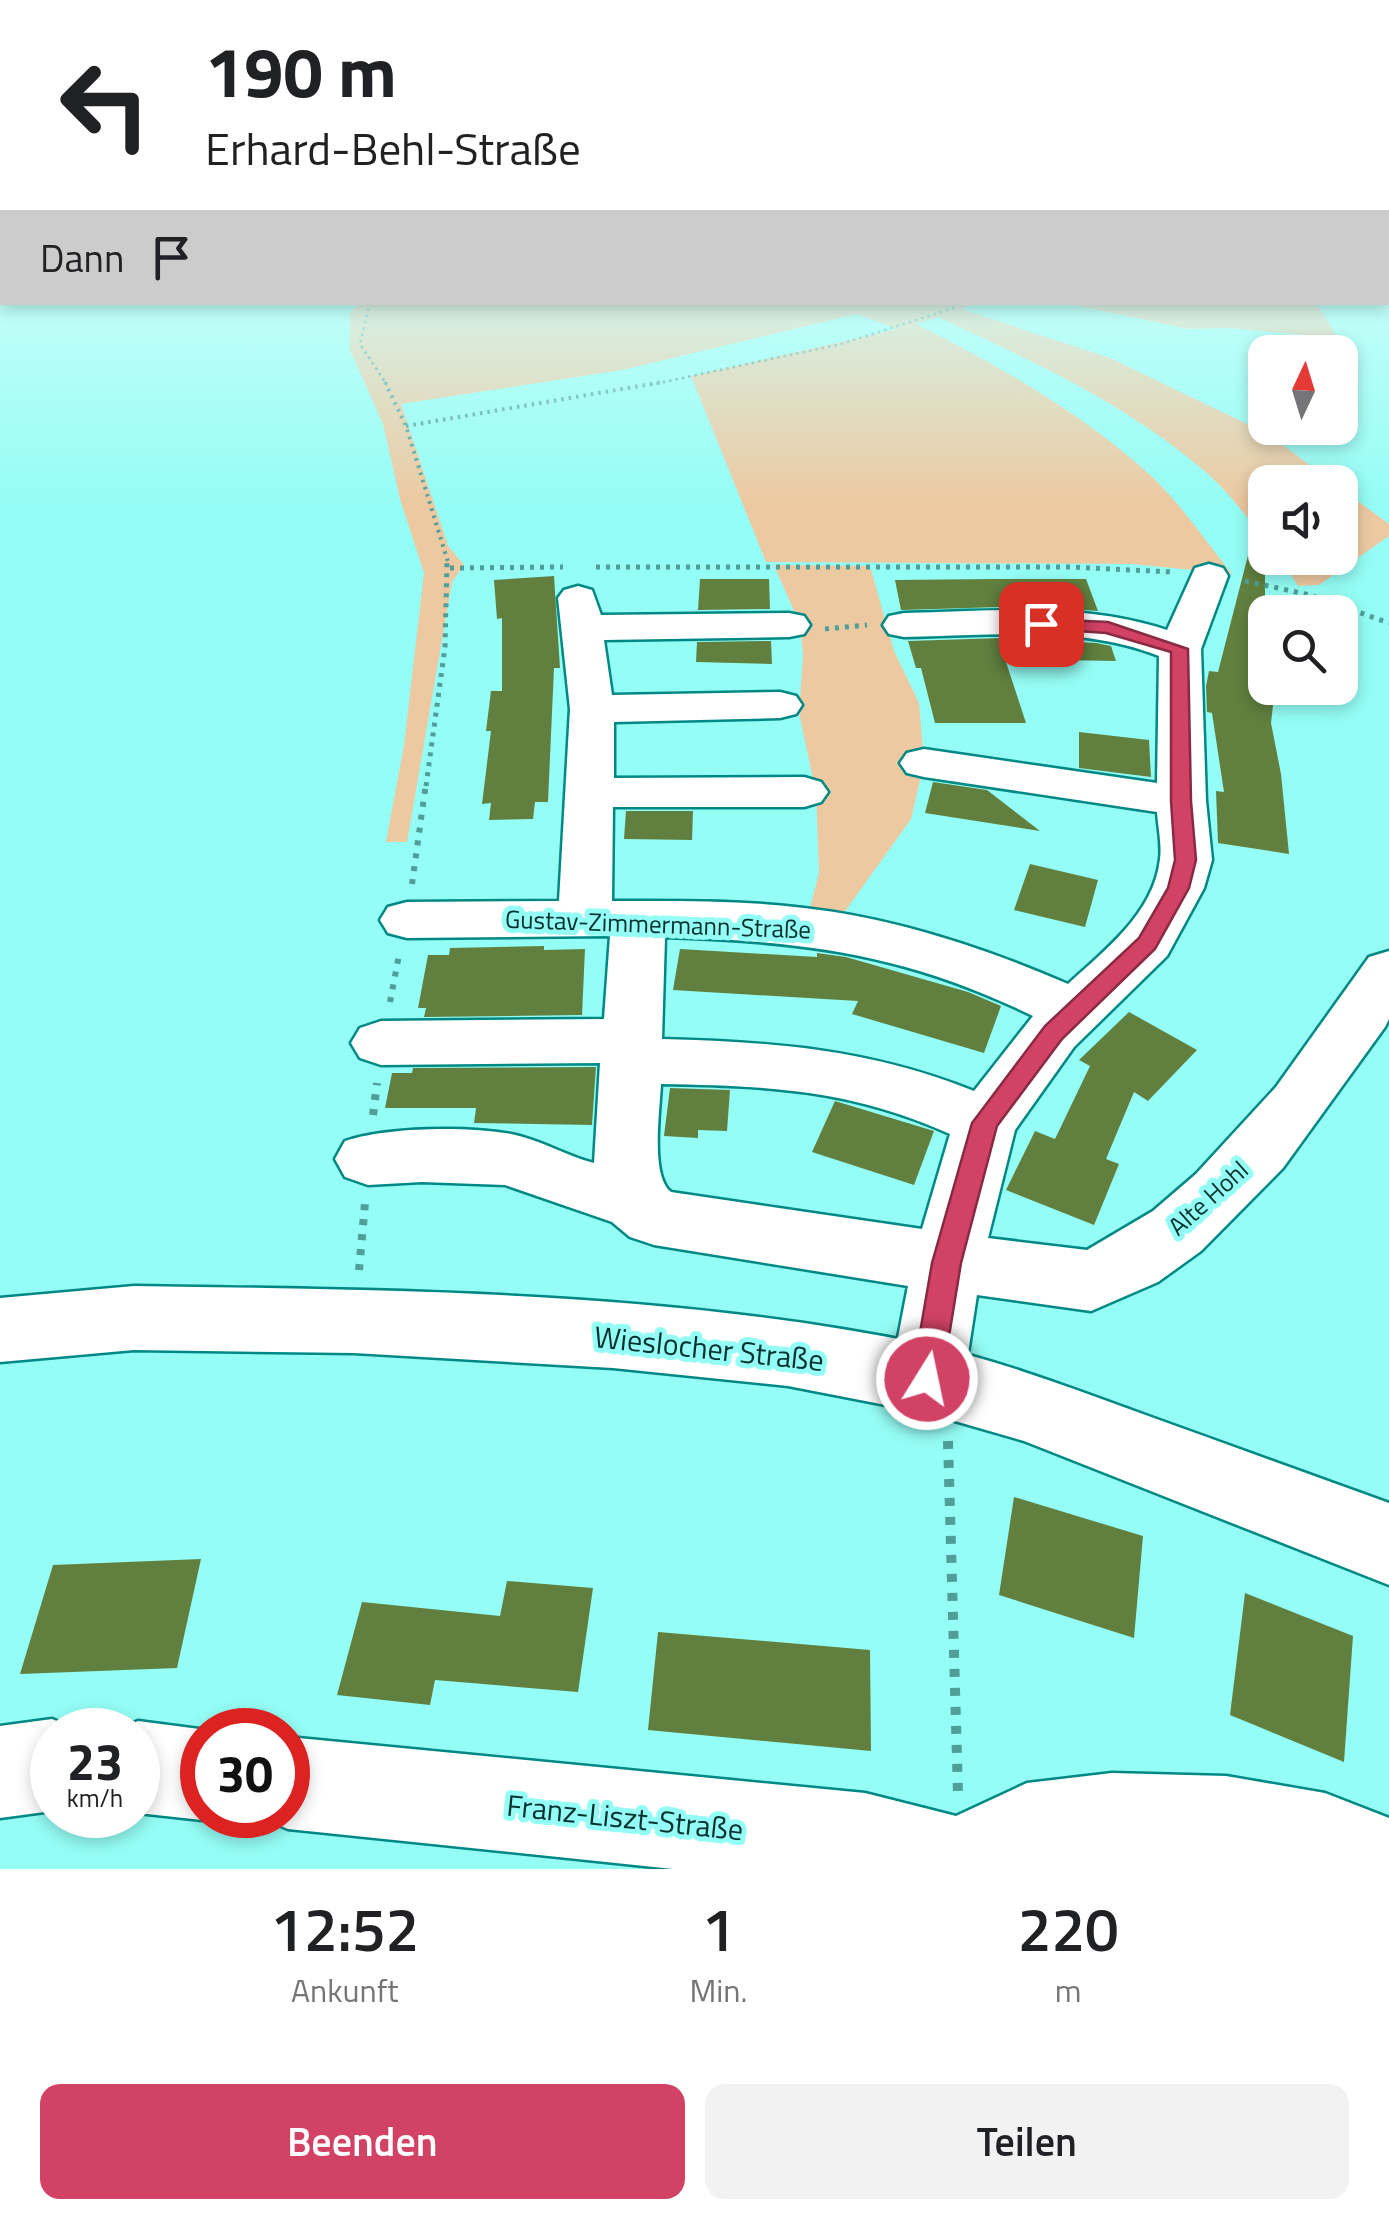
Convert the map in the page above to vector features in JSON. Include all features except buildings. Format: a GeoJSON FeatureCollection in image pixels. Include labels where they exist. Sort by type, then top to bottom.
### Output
{"type":"FeatureCollection","features":[{"type":"Feature","properties":{"kind":"street"},"geometry":{"type":"LineString","coordinates":[[937,1382],[946,1263],[985,1123],[1023,1068],[1074,1011],[1147,943],[1178,888],[1186,860],[1181,801],[1180,649],[1209,576]]}},
{"type":"Feature","properties":{"kind":"street"},"geometry":{"type":"LineString","coordinates":[[633,1200],[626,1168],[630,1051],[591,793],[592,710],[577,590],[789,625]]}},
{"type":"Feature","properties":{"kind":"street"},"geometry":{"type":"LineString","coordinates":[[904,625],[1076,624],[1127,631],[1180,649]]}},
{"type":"Feature","properties":{"kind":"street"},"geometry":{"type":"LineString","coordinates":[[592,710],[780,706]]}},
{"type":"Feature","properties":{"kind":"street"},"geometry":{"type":"LineString","coordinates":[[924,763],[1181,801]]}},
{"type":"Feature","properties":{"kind":"street"},"geometry":{"type":"LineString","coordinates":[[591,793],[804,792]]}},
{"type":"Feature","properties":{"kind":"street","name":"Gustav-Zimmermann-Straße"},"geometry":{"type":"LineString","coordinates":[[407,920],[612,918],[820,928],[967,966],[1028,988],[1074,1011]]}},
{"type":"Feature","properties":{"kind":"street","name":"Alte Hohl"},"geometry":{"type":"LineString","coordinates":[[368,1159],[422,1156],[511,1160],[568,1183],[633,1200],[654,1217],[700,1227],[1091,1282],[1129,1267],[1232,1183],[1353,1033],[1389,971]]}},
{"type":"Feature","properties":{"kind":"street"},"geometry":{"type":"LineString","coordinates":[[381,1042],[630,1051],[856,1077],[985,1123]]}},
{"type":"Feature","properties":{"kind":"street","name":"Wieslocher Straße"},"geometry":{"type":"LineString","coordinates":[[0,1330],[134,1318],[354,1321],[612,1336],[769,1351],[937,1382],[1027,1406],[1389,1544]]}},
{"type":"Feature","properties":{"kind":"street"},"geometry":{"type":"LineString","coordinates":[[0,1772],[30,1768]]}},
{"type":"Feature","properties":{"kind":"street","name":"Franz-Liszt-Straße"},"geometry":{"type":"LineString","coordinates":[[310,1785],[865,1840],[960,1867]]}},
{"type":"Feature","properties":{"kind":"street"},"geometry":{"type":"LineString","coordinates":[[960,1867],[1027,1830],[1112,1820],[1226,1822],[1325,1841],[1389,1866]]}},
{"type":"Feature","properties":{"kind":"path"},"geometry":{"type":"LineString","coordinates":[[354,1321],[381,1042],[407,920],[445,646],[450,568],[406,426],[392,393],[360,344],[363,330]]}},
{"type":"Feature","properties":{"kind":"path"},"geometry":{"type":"LineString","coordinates":[[406,426],[596,396],[900,330]]}},
{"type":"Feature","properties":{"kind":"path"},"geometry":{"type":"LineString","coordinates":[[450,568],[577,590],[1071,567],[1209,576],[1310,595],[1389,622]]}},
{"type":"Feature","properties":{"kind":"path"},"geometry":{"type":"LineString","coordinates":[[789,625],[845,630],[904,625]]}},
{"type":"Feature","properties":{"kind":"path"},"geometry":{"type":"LineString","coordinates":[[937,1382],[960,1867]]}},
{"type":"Feature","properties":{"kind":"shaded area"},"geometry":{"type":"Polygon","coordinates":[[[350,330],[789,330],[622,370],[401,404],[448,546],[464,565],[452,582],[407,842],[386,842],[404,745],[424,573],[400,499],[383,424],[350,350],[350,330]]]}},
{"type":"Feature","properties":{"kind":"shaded area"},"geometry":{"type":"Polygon","coordinates":[[[892,330],[928,330],[1037,391],[1123,451],[1171,497],[1232,574],[1132,564],[766,562],[691,376],[892,330]]]}},
{"type":"Feature","properties":{"kind":"shaded area"},"geometry":{"type":"Polygon","coordinates":[[[966,330],[1026,330],[1110,358],[1248,424],[1248,445],[1283,445],[1310,465],[1248,465],[1248,518],[1209,475],[1178,450],[1079,386],[966,330]]]}},
{"type":"Feature","properties":{"kind":"shaded area"},"geometry":{"type":"Polygon","coordinates":[[[1253,330],[1333,330],[1336,335],[1253,330]]]}},
{"type":"Feature","properties":{"kind":"shaded area"},"geometry":{"type":"Polygon","coordinates":[[[1358,501],[1389,524],[1389,536],[1358,558],[1358,501]]]}},
{"type":"Feature","properties":{"kind":"shaded area"},"geometry":{"type":"Polygon","coordinates":[[[774,565],[870,566],[894,651],[919,703],[924,763],[911,819],[843,914],[810,908],[819,873],[816,793],[799,713],[803,656],[800,625],[774,565]]]}},
{"type":"Feature","properties":{"kind":"shaded area"},"geometry":{"type":"Polygon","coordinates":[[[1291,575],[1333,575],[1319,585],[1298,586],[1291,575]]]}},
{"type":"Feature","properties":{"kind":"route"},"geometry":{"type":"LineString","coordinates":[[927,1379],[946,1263],[985,1123],[1054,1032],[1147,943],[1178,888],[1186,860],[1181,801],[1180,649],[1127,631],[1041,624]]}}]}
